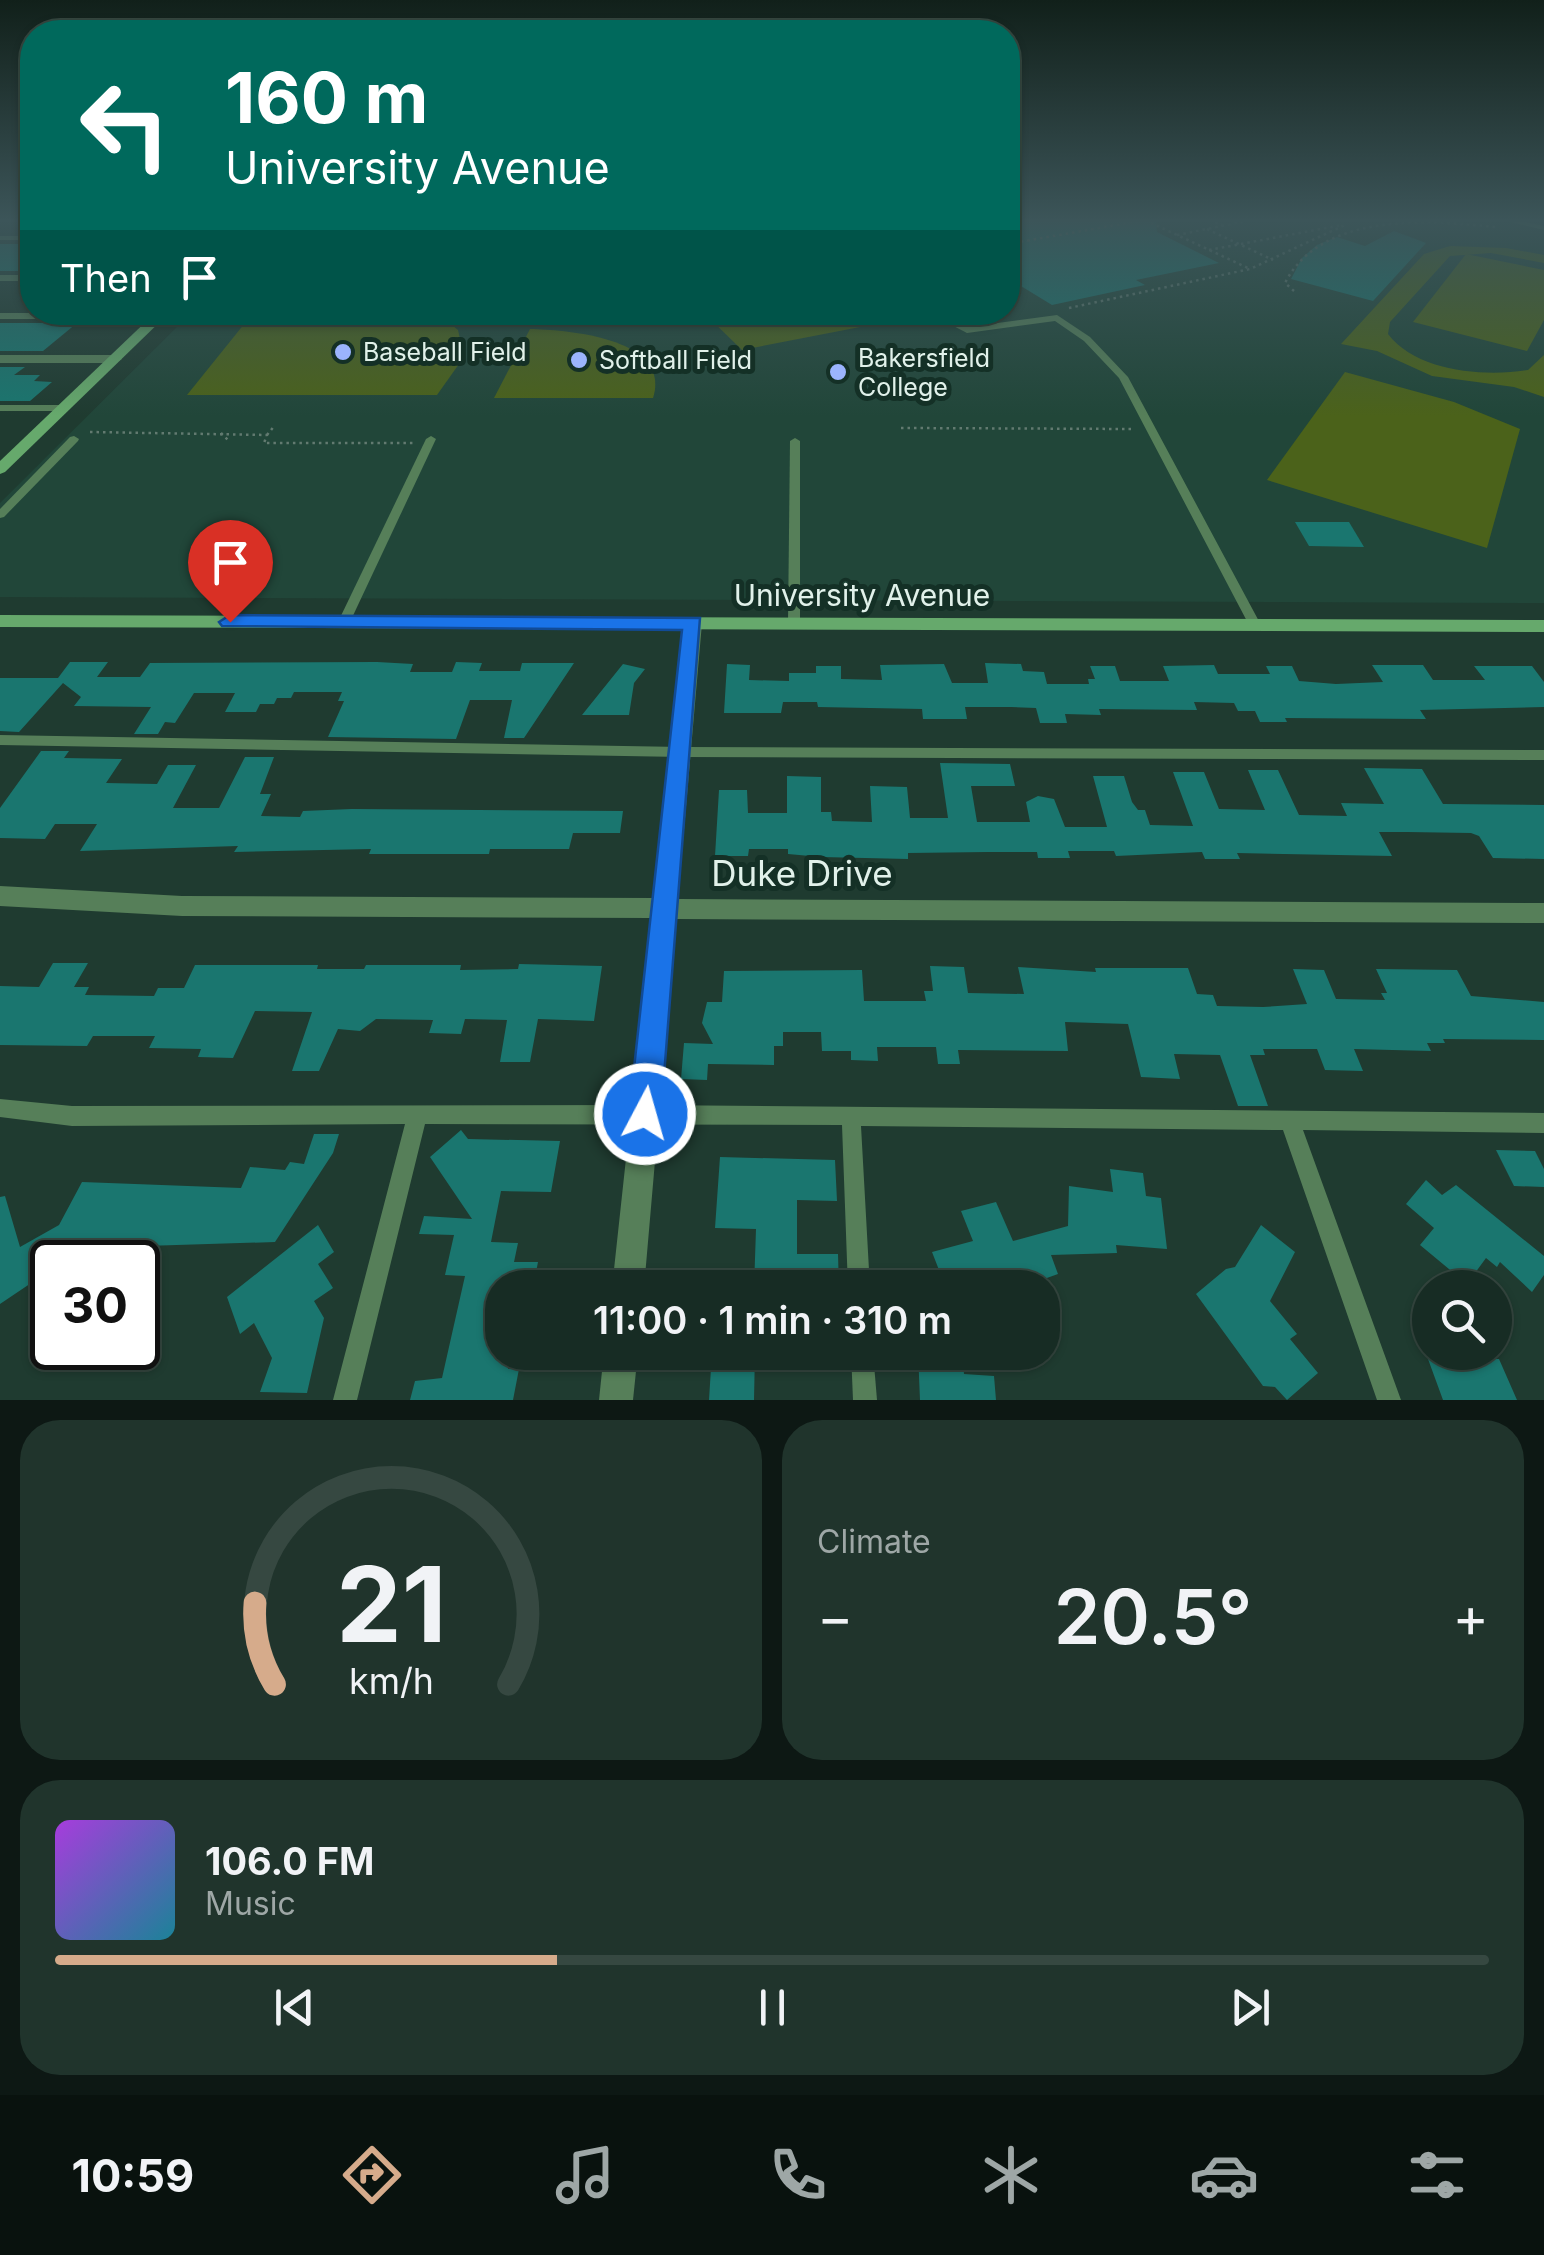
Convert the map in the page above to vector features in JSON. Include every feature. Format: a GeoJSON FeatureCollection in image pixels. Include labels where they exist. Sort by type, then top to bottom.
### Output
{"type":"FeatureCollection","features":[{"type":"Feature","properties":{"kind":"street"},"geometry":{"type":"LineString","coordinates":[[1,468],[151,325]]}},
{"type":"Feature","properties":{"kind":"street"},"geometry":{"type":"LineString","coordinates":[[0,359],[115,359]]}},
{"type":"Feature","properties":{"kind":"street","name":"University Avenue"},"geometry":{"type":"LineString","coordinates":[[0,621],[1542,629]]}},
{"type":"Feature","properties":{"kind":"street"},"geometry":{"type":"LineString","coordinates":[[630,1270],[693,623]]}},
{"type":"Feature","properties":{"kind":"street","name":"Duke Drive"},"geometry":{"type":"LineString","coordinates":[[0,896],[182,906],[1544,913]]}},
{"type":"Feature","properties":{"kind":"street"},"geometry":{"type":"LineString","coordinates":[[616,1400],[619,1370]]}},
{"type":"Feature","properties":{"kind":"lane"},"geometry":{"type":"LineString","coordinates":[[1020,323],[1057,318],[1106,356],[1123,377],[1255,625]]}},
{"type":"Feature","properties":{"kind":"lane"},"geometry":{"type":"LineString","coordinates":[[957,325],[967,330],[1004,325]]}},
{"type":"Feature","properties":{"kind":"lane"},"geometry":{"type":"LineString","coordinates":[[0,408],[63,408]]}},
{"type":"Feature","properties":{"kind":"lane"},"geometry":{"type":"LineString","coordinates":[[0,515],[77,436]]}},
{"type":"Feature","properties":{"kind":"lane"},"geometry":{"type":"LineString","coordinates":[[344,622],[430,441]]}},
{"type":"Feature","properties":{"kind":"lane"},"geometry":{"type":"LineString","coordinates":[[794,624],[796,441]]}},
{"type":"Feature","properties":{"kind":"lane"},"geometry":{"type":"LineString","coordinates":[[0,740],[682,752],[1544,755]]}},
{"type":"Feature","properties":{"kind":"lane"},"geometry":{"type":"LineString","coordinates":[[0,1108],[72,1116],[645,1114],[1544,1123]]}},
{"type":"Feature","properties":{"kind":"lane"},"geometry":{"type":"LineString","coordinates":[[345,1400],[417,1114]]}},
{"type":"Feature","properties":{"kind":"lane"},"geometry":{"type":"LineString","coordinates":[[850,1116],[858,1270]]}},
{"type":"Feature","properties":{"kind":"lane"},"geometry":{"type":"LineString","coordinates":[[1289,1120],[1389,1400]]}},
{"type":"Feature","properties":{"kind":"lane"},"geometry":{"type":"LineString","coordinates":[[863,1370],[864,1400]]}},
{"type":"Feature","properties":{"kind":"path"},"geometry":{"type":"LineString","coordinates":[[1056,310],[1173,285]]}},
{"type":"Feature","properties":{"kind":"path"},"geometry":{"type":"LineString","coordinates":[[1288,285],[1294,290]]}},
{"type":"Feature","properties":{"kind":"path"},"geometry":{"type":"LineString","coordinates":[[274,425],[264,442],[430,441]]}},
{"type":"Feature","properties":{"kind":"path"},"geometry":{"type":"LineString","coordinates":[[901,428],[1134,430]]}},
{"type":"Feature","properties":{"kind":"path"},"geometry":{"type":"LineString","coordinates":[[77,436],[221,432],[268,435]]}},
{"type":"Feature","properties":{"kind":"path"},"geometry":{"type":"LineString","coordinates":[[221,432],[229,441]]}},
{"type":"Feature","properties":{"kind":"shaded area","name":"Bakersfield College"},"geometry":{"type":"Polygon","coordinates":[[[1020,285],[1544,285],[1544,603],[0,597],[0,503],[179,325],[1020,325],[1020,285]]]}},
{"type":"Feature","properties":{"kind":"green space"},"geometry":{"type":"Polygon","coordinates":[[[1395,285],[1423,285],[1390,322],[1388,334],[1401,347],[1434,364],[1472,372],[1528,370],[1544,355],[1544,397],[1514,387],[1432,376],[1377,351],[1341,344],[1395,285]]]}},
{"type":"Feature","properties":{"kind":"green space"},"geometry":{"type":"Polygon","coordinates":[[[1442,285],[1544,285],[1544,320],[1527,351],[1413,322],[1442,285]]]}},
{"type":"Feature","properties":{"kind":"green space","name":"Baseball Field"},"geometry":{"type":"Polygon","coordinates":[[[243,325],[452,325],[458,330],[464,357],[437,395],[187,395],[243,325]]]}},
{"type":"Feature","properties":{"kind":"green space"},"geometry":{"type":"Polygon","coordinates":[[[716,325],[871,325],[742,350],[716,325]]]}},
{"type":"Feature","properties":{"kind":"green space","name":"Softball Field"},"geometry":{"type":"Polygon","coordinates":[[[530,329],[591,335],[632,350],[647,362],[655,378],[653,398],[494,398],[530,329]]]}},
{"type":"Feature","properties":{"kind":"green space"},"geometry":{"type":"Polygon","coordinates":[[[1345,372],[1454,402],[1520,429],[1487,548],[1267,480],[1345,372]]]}},
{"type":"Feature","properties":{"kind":"building"},"geometry":{"type":"Polygon","coordinates":[[[1020,285],[1143,285],[1052,305],[1020,285]]]}},
{"type":"Feature","properties":{"kind":"building"},"geometry":{"type":"Polygon","coordinates":[[[1315,285],[1387,285],[1373,301],[1315,285]]]}},
{"type":"Feature","properties":{"kind":"building"},"geometry":{"type":"Polygon","coordinates":[[[0,323],[75,325],[43,351],[0,351],[0,323]]]}},
{"type":"Feature","properties":{"kind":"building"},"geometry":{"type":"Polygon","coordinates":[[[0,367],[25,367],[14,375],[40,375],[34,381],[52,382],[30,401],[0,401],[0,367]]]}},
{"type":"Feature","properties":{"kind":"building"},"geometry":{"type":"Polygon","coordinates":[[[1295,522],[1349,522],[1364,547],[1309,546],[1295,522]]]}},
{"type":"Feature","properties":{"kind":"building"},"geometry":{"type":"Polygon","coordinates":[[[70,662],[108,662],[97,677],[140,677],[150,663],[377,662],[413,664],[410,672],[452,672],[456,662],[482,663],[479,671],[520,671],[522,663],[574,663],[524,738],[504,738],[512,700],[470,700],[456,739],[328,737],[344,701],[338,701],[342,692],[294,692],[291,698],[277,698],[274,704],[260,704],[256,712],[225,712],[235,693],[194,693],[175,723],[165,722],[158,734],[134,734],[151,707],[74,706],[81,697],[63,683],[19,732],[0,731],[0,678],[58,678],[70,662]]]}},
{"type":"Feature","properties":{"kind":"building"},"geometry":{"type":"Polygon","coordinates":[[[985,663],[1021,664],[1023,671],[1044,672],[1047,684],[1089,684],[1088,679],[1095,679],[1090,666],[1115,666],[1120,681],[1169,681],[1163,666],[1214,665],[1218,674],[1270,674],[1266,666],[1292,666],[1299,681],[1336,684],[1383,682],[1372,665],[1423,665],[1433,680],[1485,680],[1474,666],[1532,666],[1544,682],[1544,707],[1420,710],[1426,719],[1285,718],[1287,722],[1260,722],[1255,711],[1238,711],[1234,703],[1194,702],[1197,710],[1099,709],[1101,715],[1065,714],[1067,723],[1040,723],[1036,708],[1011,707],[965,707],[967,719],[923,719],[922,709],[818,707],[817,702],[783,702],[781,713],[724,713],[727,664],[750,665],[749,680],[789,681],[789,673],[816,673],[816,666],[841,666],[841,679],[882,680],[880,665],[944,664],[952,683],[988,683],[985,663]]]}},
{"type":"Feature","properties":{"kind":"building"},"geometry":{"type":"Polygon","coordinates":[[[623,664],[645,669],[634,683],[629,715],[582,715],[623,664]]]}},
{"type":"Feature","properties":{"kind":"building"},"geometry":{"type":"Polygon","coordinates":[[[41,751],[69,751],[64,758],[122,759],[106,783],[157,784],[168,765],[196,765],[173,808],[219,808],[245,757],[274,757],[260,794],[271,794],[261,816],[300,817],[303,811],[352,809],[623,811],[620,833],[573,833],[569,849],[490,849],[489,854],[369,854],[371,849],[234,852],[238,846],[80,851],[97,824],[55,824],[45,839],[0,838],[0,808],[41,751]]]}},
{"type":"Feature","properties":{"kind":"building"},"geometry":{"type":"Polygon","coordinates":[[[940,763],[1010,764],[1015,786],[971,786],[977,822],[1030,822],[1026,802],[1038,796],[1054,799],[1065,827],[1107,827],[1093,776],[1124,776],[1132,802],[1138,810],[1145,810],[1150,825],[1193,826],[1173,772],[1204,772],[1219,809],[1265,810],[1248,770],[1278,770],[1299,815],[1347,816],[1341,803],[1384,804],[1364,768],[1422,769],[1443,804],[1544,805],[1544,859],[1493,858],[1479,836],[1471,833],[1407,832],[1379,832],[1392,856],[1237,853],[1240,859],[1205,859],[1202,852],[1116,856],[1114,851],[1068,851],[1070,858],[1038,858],[1037,852],[988,852],[908,853],[908,859],[821,857],[788,854],[788,849],[749,849],[748,856],[715,856],[719,790],[747,790],[748,813],[787,813],[787,776],[821,777],[821,812],[831,812],[832,821],[872,822],[870,786],[907,787],[910,818],[948,818],[940,763]]]}},
{"type":"Feature","properties":{"kind":"building"},"geometry":{"type":"Polygon","coordinates":[[[53,963],[88,963],[74,987],[89,987],[85,995],[154,996],[158,988],[184,988],[195,965],[364,969],[366,965],[461,965],[460,970],[518,969],[519,964],[602,966],[594,1021],[538,1019],[530,1062],[500,1062],[507,1020],[465,1019],[461,1034],[429,1033],[433,1020],[376,1019],[360,1031],[338,1029],[319,1071],[292,1071],[312,1012],[255,1011],[233,1058],[198,1057],[201,1049],[149,1048],[155,1036],[93,1036],[87,1046],[0,1045],[0,986],[39,987],[53,963]]]}},
{"type":"Feature","properties":{"kind":"building"},"geometry":{"type":"Polygon","coordinates":[[[930,966],[964,967],[968,993],[1024,994],[1018,967],[1096,972],[1095,968],[1188,968],[1197,994],[1213,995],[1217,1006],[1263,1007],[1307,1004],[1293,969],[1324,970],[1336,999],[1385,1000],[1381,993],[1387,993],[1376,969],[1457,970],[1471,996],[1544,1002],[1544,1040],[1443,1039],[1445,1043],[1427,1043],[1431,1051],[1354,1049],[1363,1071],[1325,1070],[1317,1049],[1263,1049],[1265,1055],[1250,1055],[1268,1106],[1238,1106],[1220,1055],[1174,1054],[1180,1079],[1141,1077],[1128,1024],[1065,1022],[1068,1051],[958,1050],[960,1064],[938,1064],[936,1047],[877,1047],[878,1061],[851,1060],[851,1051],[822,1051],[821,1032],[783,1032],[783,1046],[774,1046],[774,1065],[708,1064],[707,1080],[681,1079],[684,1043],[713,1044],[702,1023],[707,1002],[722,1002],[724,971],[862,970],[864,1001],[926,1001],[924,991],[933,991],[930,966]]]}},
{"type":"Feature","properties":{"kind":"building"},"geometry":{"type":"Polygon","coordinates":[[[461,1130],[468,1139],[560,1141],[551,1192],[501,1191],[491,1242],[518,1243],[514,1262],[538,1262],[536,1270],[485,1270],[485,1370],[519,1370],[513,1400],[410,1400],[415,1381],[442,1378],[465,1276],[445,1275],[454,1235],[419,1234],[424,1216],[472,1219],[430,1157],[461,1130]]]}},
{"type":"Feature","properties":{"kind":"building"},"geometry":{"type":"Polygon","coordinates":[[[314,1134],[339,1134],[333,1153],[275,1242],[160,1246],[160,1240],[32,1240],[59,1225],[82,1182],[241,1188],[250,1167],[285,1170],[290,1162],[304,1164],[314,1134]]]}},
{"type":"Feature","properties":{"kind":"building"},"geometry":{"type":"Polygon","coordinates":[[[1496,1150],[1535,1151],[1544,1169],[1544,1187],[1514,1186],[1496,1150]]]}},
{"type":"Feature","properties":{"kind":"building"},"geometry":{"type":"Polygon","coordinates":[[[720,1157],[835,1160],[837,1201],[797,1200],[797,1254],[838,1254],[838,1270],[755,1270],[756,1229],[715,1228],[720,1157]]]}},
{"type":"Feature","properties":{"kind":"building"},"geometry":{"type":"Polygon","coordinates":[[[1110,1169],[1143,1173],[1146,1196],[1161,1198],[1167,1249],[1116,1245],[1117,1253],[1051,1255],[1057,1270],[939,1270],[932,1252],[973,1241],[961,1211],[996,1202],[1013,1241],[1068,1226],[1069,1186],[1113,1192],[1110,1169]]]}},
{"type":"Feature","properties":{"kind":"building"},"geometry":{"type":"Polygon","coordinates":[[[1426,1180],[1442,1195],[1456,1185],[1544,1256],[1544,1275],[1532,1292],[1512,1270],[1500,1262],[1497,1267],[1486,1258],[1477,1270],[1450,1270],[1420,1245],[1434,1228],[1406,1204],[1426,1180]]]}},
{"type":"Feature","properties":{"kind":"building"},"geometry":{"type":"Polygon","coordinates":[[[5,1196],[20,1247],[30,1241],[30,1284],[0,1304],[0,1197],[5,1196]]]}},
{"type":"Feature","properties":{"kind":"building"},"geometry":{"type":"Polygon","coordinates":[[[318,1225],[334,1252],[318,1264],[333,1288],[314,1301],[324,1318],[307,1393],[260,1392],[272,1358],[254,1323],[240,1334],[227,1297],[318,1225]]]}},
{"type":"Feature","properties":{"kind":"building"},"geometry":{"type":"Polygon","coordinates":[[[1261,1225],[1295,1252],[1270,1301],[1297,1334],[1290,1339],[1318,1373],[1287,1400],[1275,1387],[1263,1386],[1196,1294],[1226,1269],[1235,1267],[1261,1225]]]}},
{"type":"Feature","properties":{"kind":"building"},"geometry":{"type":"Polygon","coordinates":[[[711,1370],[755,1370],[754,1400],[709,1400],[711,1370]]]}},
{"type":"Feature","properties":{"kind":"building"},"geometry":{"type":"Polygon","coordinates":[[[919,1370],[964,1370],[964,1374],[994,1376],[996,1400],[920,1400],[919,1370]]]}},
{"type":"Feature","properties":{"kind":"building"},"geometry":{"type":"Polygon","coordinates":[[[1432,1370],[1504,1370],[1517,1400],[1443,1400],[1432,1370]]]}},
{"type":"Feature","properties":{"kind":"place","name":"Baseball Field"},"geometry":{"type":"Point","coordinates":[343,352]}},
{"type":"Feature","properties":{"kind":"place","name":"Softball Field"},"geometry":{"type":"Point","coordinates":[579,360]}},
{"type":"Feature","properties":{"kind":"place","name":"Bakersfield College"},"geometry":{"type":"Point","coordinates":[838,372]}},
{"type":"Feature","properties":{"kind":"route"},"geometry":{"type":"LineString","coordinates":[[230,622],[693,623],[645,1114]]}}]}
